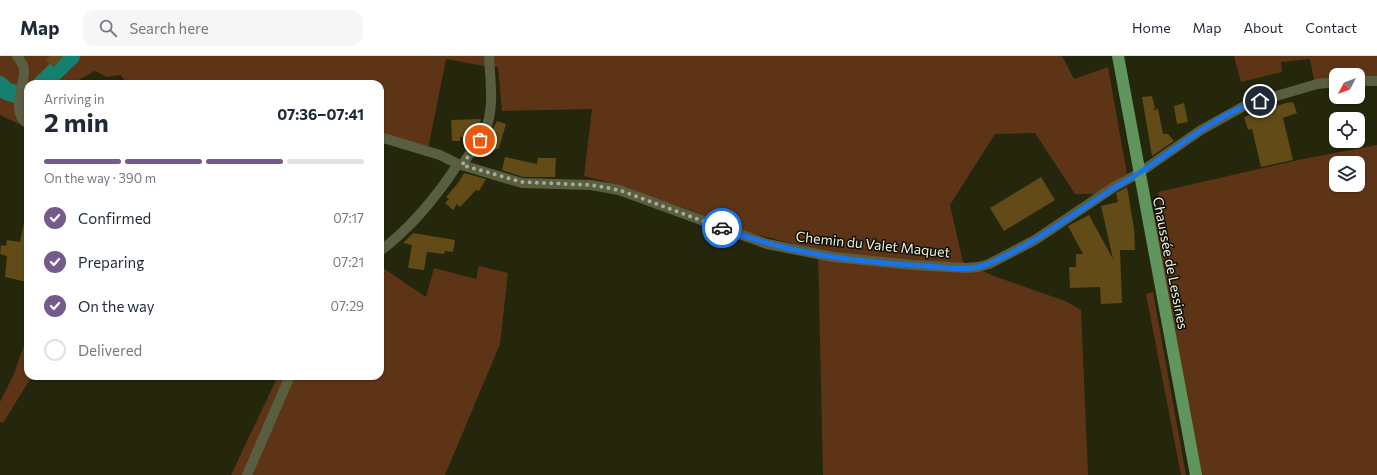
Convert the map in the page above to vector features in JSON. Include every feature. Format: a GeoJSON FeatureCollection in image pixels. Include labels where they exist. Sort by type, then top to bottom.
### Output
{"type":"FeatureCollection","features":[{"type":"Feature","properties":{"kind":"main road","name":"Chaussée de Lessines"},"geometry":{"type":"LineString","coordinates":[[1118,56],[1196,475]]}},
{"type":"Feature","properties":{"kind":"street"},"geometry":{"type":"LineString","coordinates":[[17,56],[23,65],[24,79],[19,100],[19,110],[20,116],[24,120]]}},
{"type":"Feature","properties":{"kind":"street"},"geometry":{"type":"LineString","coordinates":[[384,248],[399,237],[480,140],[488,122],[491,98],[489,56]]}},
{"type":"Feature","properties":{"kind":"street"},"geometry":{"type":"LineString","coordinates":[[1365,81],[1377,81]]}},
{"type":"Feature","properties":{"kind":"street","name":"Chemin du Valet Maquet"},"geometry":{"type":"LineString","coordinates":[[384,138],[440,155],[460,164],[522,182],[591,185],[619,190],[740,235],[767,244],[793,250],[840,258],[913,265],[966,268],[989,264],[1035,240],[1114,187],[1140,173],[1201,130],[1246,105],[1317,84],[1329,83]]}},
{"type":"Feature","properties":{"kind":"street"},"geometry":{"type":"LineString","coordinates":[[247,475],[288,380]]}},
{"type":"Feature","properties":{"kind":"shaded area"},"geometry":{"type":"Polygon","coordinates":[[[0,56],[1062,56],[1074,79],[1108,67],[1127,174],[1096,194],[1075,194],[1035,133],[995,134],[950,205],[963,262],[994,276],[1065,301],[1081,310],[1088,475],[823,475],[818,250],[740,230],[693,211],[604,181],[584,176],[592,109],[502,111],[498,67],[446,59],[427,154],[384,141],[384,80],[124,80],[121,75],[107,77],[95,71],[78,80],[24,80],[24,120],[21,125],[0,115],[0,56]]]}},
{"type":"Feature","properties":{"kind":"shaded area"},"geometry":{"type":"Polygon","coordinates":[[[1234,56],[1377,56],[1377,78],[1365,78],[1365,68],[1329,68],[1329,79],[1314,80],[1310,59],[1281,62],[1282,72],[1241,82],[1234,56]]]}},
{"type":"Feature","properties":{"kind":"shaded area"},"geometry":{"type":"Polygon","coordinates":[[[1377,145],[1377,475],[1201,475],[1153,213],[1161,211],[1158,192],[1303,159],[1377,145]]]}},
{"type":"Feature","properties":{"kind":"shaded area"},"geometry":{"type":"Polygon","coordinates":[[[479,266],[508,273],[500,344],[445,475],[231,475],[276,380],[384,380],[384,269],[426,297],[434,268],[476,279],[479,266]]]}},
{"type":"Feature","properties":{"kind":"shaded area"},"geometry":{"type":"Polygon","coordinates":[[[1153,292],[1186,475],[1181,475],[1146,294],[1153,292]]]}},
{"type":"Feature","properties":{"kind":"shaded area"},"geometry":{"type":"Polygon","coordinates":[[[24,346],[24,380],[30,380],[3,423],[0,422],[0,402],[13,376],[24,346]]]}},
{"type":"Feature","properties":{"kind":"building"},"geometry":{"type":"Polygon","coordinates":[[[49,56],[63,56],[54,67],[46,61],[49,56]]]}},
{"type":"Feature","properties":{"kind":"building"},"geometry":{"type":"Polygon","coordinates":[[[1152,96],[1155,108],[1153,110],[1158,109],[1163,134],[1168,134],[1174,141],[1152,156],[1142,97],[1152,96]]]}},
{"type":"Feature","properties":{"kind":"building"},"geometry":{"type":"Polygon","coordinates":[[[1293,102],[1297,113],[1283,118],[1293,160],[1261,167],[1252,129],[1248,130],[1244,117],[1293,102]]]}},
{"type":"Feature","properties":{"kind":"building"},"geometry":{"type":"Polygon","coordinates":[[[1184,103],[1188,122],[1177,124],[1174,106],[1184,103]]]}},
{"type":"Feature","properties":{"kind":"building"},"geometry":{"type":"Polygon","coordinates":[[[481,119],[479,128],[474,136],[460,137],[460,141],[452,141],[451,120],[481,119]]]}},
{"type":"Feature","properties":{"kind":"building"},"geometry":{"type":"Polygon","coordinates":[[[497,121],[506,124],[499,148],[487,153],[484,146],[497,121]]]}},
{"type":"Feature","properties":{"kind":"building"},"geometry":{"type":"Polygon","coordinates":[[[505,157],[537,164],[538,158],[556,158],[555,177],[523,177],[502,170],[505,157]]]}},
{"type":"Feature","properties":{"kind":"building"},"geometry":{"type":"Polygon","coordinates":[[[464,173],[486,179],[479,191],[476,190],[460,207],[457,204],[453,210],[445,203],[449,199],[446,197],[464,173]]]}},
{"type":"Feature","properties":{"kind":"building"},"geometry":{"type":"Polygon","coordinates":[[[1041,177],[1055,200],[1004,231],[990,208],[1041,177]]]}},
{"type":"Feature","properties":{"kind":"building"},"geometry":{"type":"Polygon","coordinates":[[[1127,187],[1134,229],[1135,250],[1120,250],[1122,303],[1101,304],[1100,287],[1070,288],[1069,267],[1076,267],[1076,254],[1083,254],[1068,226],[1089,215],[1113,259],[1101,206],[1118,202],[1116,193],[1127,187]]]}},
{"type":"Feature","properties":{"kind":"building"},"geometry":{"type":"Polygon","coordinates":[[[24,223],[24,281],[5,277],[7,256],[0,254],[1,245],[6,246],[7,240],[20,242],[24,223]]]}},
{"type":"Feature","properties":{"kind":"building"},"geometry":{"type":"Polygon","coordinates":[[[413,233],[455,240],[453,252],[445,251],[444,254],[427,252],[424,270],[408,268],[412,245],[403,243],[413,233]]]}},
{"type":"Feature","properties":{"kind":"waterway"},"geometry":{"type":"LineString","coordinates":[[46,80],[71,56]]}},
{"type":"Feature","properties":{"kind":"waterway"},"geometry":{"type":"LineString","coordinates":[[0,85],[6,91],[24,97]]}},
{"type":"Feature","properties":{"kind":"way so far"},"geometry":{"type":"LineString","coordinates":[[480,140],[462,165],[522,182],[591,185],[619,190],[722,228]]}},
{"type":"Feature","properties":{"kind":"route"},"geometry":{"type":"LineString","coordinates":[[722,228],[767,244],[833,257],[913,265],[966,268],[978,267],[989,264],[1035,240],[1114,187],[1140,173],[1201,130],[1246,105],[1260,101]]}}]}
